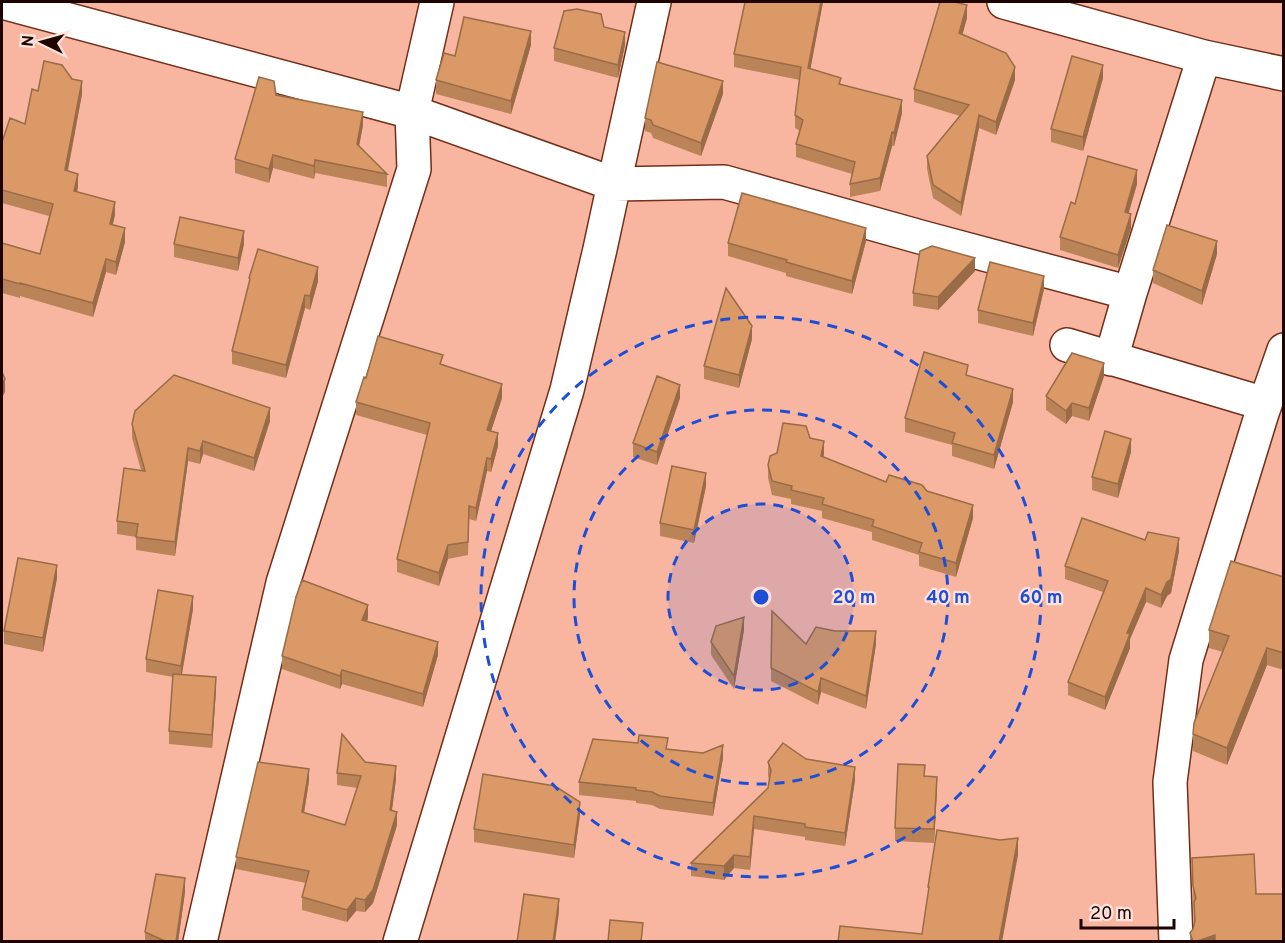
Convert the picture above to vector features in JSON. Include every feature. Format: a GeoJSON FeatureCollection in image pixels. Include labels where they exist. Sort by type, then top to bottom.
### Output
{"type":"FeatureCollection","features":[{"type":"Feature","properties":{"kind":"street"},"geometry":{"type":"LineString","coordinates":[[2,2],[412,112],[614,184],[724,182],[1130,293]]}},
{"type":"Feature","properties":{"kind":"street"},"geometry":{"type":"LineString","coordinates":[[200,942],[283,583],[414,169],[412,112],[437,2]]}},
{"type":"Feature","properties":{"kind":"street"},"geometry":{"type":"LineString","coordinates":[[400,942],[567,390],[654,2]]}},
{"type":"Feature","properties":{"kind":"street"},"geometry":{"type":"LineString","coordinates":[[1004,2],[1204,57],[1284,74]]}},
{"type":"Feature","properties":{"kind":"street"},"geometry":{"type":"LineString","coordinates":[[1111,359],[1204,57]]}},
{"type":"Feature","properties":{"kind":"street"},"geometry":{"type":"LineString","coordinates":[[1067,345],[1265,404]]}},
{"type":"Feature","properties":{"kind":"street"},"geometry":{"type":"LineString","coordinates":[[1176,942],[1170,782],[1186,660],[1265,404],[1284,350]]}},
{"type":"Feature","properties":{"kind":"building"},"geometry":{"type":"Polygon","coordinates":[[[745,2],[821,2],[808,68],[841,78],[839,84],[902,100],[880,178],[850,184],[855,162],[796,144],[803,120],[795,115],[801,67],[734,54],[745,2]]]}},
{"type":"Feature","properties":{"kind":"building"},"geometry":{"type":"Polygon","coordinates":[[[940,2],[967,5],[959,33],[1006,53],[1015,67],[996,122],[979,115],[961,203],[933,185],[927,156],[969,105],[914,89],[940,2]]]}},
{"type":"Feature","properties":{"kind":"building"},"geometry":{"type":"Polygon","coordinates":[[[577,9],[601,14],[604,27],[625,32],[618,65],[554,48],[564,11],[577,9]]]}},
{"type":"Feature","properties":{"kind":"building"},"geometry":{"type":"Polygon","coordinates":[[[464,17],[531,31],[511,101],[436,80],[444,53],[455,56],[464,17]]]}},
{"type":"Feature","properties":{"kind":"building"},"geometry":{"type":"Polygon","coordinates":[[[1072,56],[1103,65],[1083,137],[1051,129],[1072,56]]]}},
{"type":"Feature","properties":{"kind":"building"},"geometry":{"type":"Polygon","coordinates":[[[44,61],[62,65],[72,79],[82,81],[65,170],[78,174],[74,191],[115,202],[110,224],[125,228],[116,262],[106,259],[93,303],[2,279],[2,243],[40,254],[53,204],[2,190],[2,142],[10,118],[25,124],[32,89],[38,91],[44,61]]]}},
{"type":"Feature","properties":{"kind":"building"},"geometry":{"type":"Polygon","coordinates":[[[657,62],[723,81],[701,143],[653,125],[651,120],[645,118],[657,62]]]}},
{"type":"Feature","properties":{"kind":"building"},"geometry":{"type":"Polygon","coordinates":[[[259,77],[274,81],[276,95],[363,112],[357,144],[387,174],[315,160],[314,166],[273,155],[269,169],[235,159],[259,77]]]}},
{"type":"Feature","properties":{"kind":"building"},"geometry":{"type":"Polygon","coordinates":[[[1088,156],[1137,170],[1125,212],[1131,214],[1118,255],[1060,237],[1071,202],[1075,204],[1088,156]]]}},
{"type":"Feature","properties":{"kind":"building"},"geometry":{"type":"Polygon","coordinates":[[[742,193],[866,228],[852,281],[728,243],[742,193]]]}},
{"type":"Feature","properties":{"kind":"building"},"geometry":{"type":"Polygon","coordinates":[[[180,217],[244,231],[238,258],[174,244],[180,217]]]}},
{"type":"Feature","properties":{"kind":"building"},"geometry":{"type":"Polygon","coordinates":[[[1167,225],[1217,241],[1202,291],[1153,270],[1167,225]]]}},
{"type":"Feature","properties":{"kind":"building"},"geometry":{"type":"Polygon","coordinates":[[[932,246],[975,258],[938,297],[913,293],[920,251],[932,246]]]}},
{"type":"Feature","properties":{"kind":"building"},"geometry":{"type":"Polygon","coordinates":[[[258,249],[318,267],[310,296],[305,295],[286,365],[232,351],[258,249]]]}},
{"type":"Feature","properties":{"kind":"building"},"geometry":{"type":"Polygon","coordinates":[[[990,262],[1044,276],[1033,323],[978,310],[990,262]]]}},
{"type":"Feature","properties":{"kind":"building"},"geometry":{"type":"Polygon","coordinates":[[[726,288],[752,326],[739,375],[704,366],[726,288]]]}},
{"type":"Feature","properties":{"kind":"building"},"geometry":{"type":"Polygon","coordinates":[[[378,336],[443,355],[440,364],[502,384],[487,430],[498,433],[491,459],[487,458],[476,508],[469,506],[468,542],[448,545],[439,573],[397,559],[430,423],[356,402],[364,377],[366,378],[378,336]]]}},
{"type":"Feature","properties":{"kind":"building"},"geometry":{"type":"Polygon","coordinates":[[[924,352],[968,365],[966,375],[1013,389],[994,455],[952,443],[955,433],[905,418],[924,352]]]}},
{"type":"Feature","properties":{"kind":"building"},"geometry":{"type":"Polygon","coordinates":[[[1072,353],[1104,363],[1089,408],[1072,403],[1066,411],[1046,396],[1072,353]]]}},
{"type":"Feature","properties":{"kind":"building"},"geometry":{"type":"Polygon","coordinates":[[[174,375],[270,408],[254,458],[203,441],[200,451],[188,448],[175,542],[136,537],[138,524],[117,521],[124,468],[145,471],[132,424],[135,411],[174,375]]]}},
{"type":"Feature","properties":{"kind":"building"},"geometry":{"type":"Polygon","coordinates":[[[657,376],[680,385],[657,452],[633,443],[657,376]]]}},
{"type":"Feature","properties":{"kind":"building"},"geometry":{"type":"Polygon","coordinates":[[[783,423],[806,426],[810,438],[824,441],[821,456],[886,482],[889,475],[922,485],[927,491],[973,505],[956,563],[919,552],[922,543],[872,526],[874,520],[822,504],[824,498],[791,490],[792,486],[772,481],[768,465],[770,456],[777,453],[783,423]]]}},
{"type":"Feature","properties":{"kind":"building"},"geometry":{"type":"Polygon","coordinates":[[[1105,431],[1131,439],[1118,484],[1092,477],[1105,431]]]}},
{"type":"Feature","properties":{"kind":"building"},"geometry":{"type":"Polygon","coordinates":[[[672,466],[706,473],[694,530],[660,523],[672,466]]]}},
{"type":"Feature","properties":{"kind":"building"},"geometry":{"type":"Polygon","coordinates":[[[1082,518],[1145,540],[1148,532],[1179,538],[1171,579],[1167,582],[1161,595],[1146,588],[1127,633],[1130,634],[1105,697],[1068,682],[1108,581],[1065,566],[1082,518]]]}},
{"type":"Feature","properties":{"kind":"building"},"geometry":{"type":"Polygon","coordinates":[[[18,558],[57,565],[43,638],[4,631],[18,558]]]}},
{"type":"Feature","properties":{"kind":"building"},"geometry":{"type":"Polygon","coordinates":[[[1231,561],[1284,577],[1284,653],[1267,648],[1227,748],[1193,734],[1194,723],[1229,636],[1209,630],[1231,561]]]}},
{"type":"Feature","properties":{"kind":"building"},"geometry":{"type":"Polygon","coordinates":[[[302,580],[368,605],[362,620],[438,642],[423,694],[342,670],[340,676],[282,656],[302,580]]]}},
{"type":"Feature","properties":{"kind":"building"},"geometry":{"type":"Polygon","coordinates":[[[158,590],[193,596],[181,666],[146,659],[158,590]]]}},
{"type":"Feature","properties":{"kind":"building"},"geometry":{"type":"Polygon","coordinates":[[[772,611],[806,644],[816,627],[835,631],[876,631],[866,696],[821,678],[818,692],[771,668],[772,611]]]}},
{"type":"Feature","properties":{"kind":"building"},"geometry":{"type":"Polygon","coordinates":[[[744,617],[734,676],[711,642],[716,626],[744,617]]]}},
{"type":"Feature","properties":{"kind":"building"},"geometry":{"type":"Polygon","coordinates":[[[173,674],[216,677],[212,735],[169,731],[173,674]]]}},
{"type":"Feature","properties":{"kind":"building"},"geometry":{"type":"Polygon","coordinates":[[[342,734],[365,762],[396,766],[390,810],[397,812],[373,890],[365,900],[356,898],[347,910],[302,897],[309,871],[236,857],[258,762],[309,769],[302,812],[345,825],[361,776],[337,773],[342,734]]]}},
{"type":"Feature","properties":{"kind":"building"},"geometry":{"type":"Polygon","coordinates":[[[639,735],[668,738],[666,749],[703,753],[723,745],[713,803],[660,796],[652,792],[636,790],[636,788],[579,782],[593,739],[638,743],[639,735]]]}},
{"type":"Feature","properties":{"kind":"building"},"geometry":{"type":"Polygon","coordinates":[[[783,743],[806,759],[855,767],[845,833],[754,816],[750,857],[734,855],[724,866],[691,863],[768,788],[771,770],[768,762],[783,743]]]}},
{"type":"Feature","properties":{"kind":"building"},"geometry":{"type":"Polygon","coordinates":[[[898,764],[925,765],[924,776],[937,777],[934,829],[895,828],[898,764]]]}},
{"type":"Feature","properties":{"kind":"building"},"geometry":{"type":"Polygon","coordinates":[[[483,774],[555,786],[580,802],[574,845],[474,829],[483,774]]]}},
{"type":"Feature","properties":{"kind":"building"},"geometry":{"type":"Polygon","coordinates":[[[937,830],[1000,840],[1018,838],[999,942],[838,942],[840,926],[922,934],[937,830]]]}},
{"type":"Feature","properties":{"kind":"building"},"geometry":{"type":"Polygon","coordinates":[[[1254,854],[1256,894],[1284,894],[1284,942],[1215,942],[1215,935],[1193,942],[1190,933],[1195,921],[1194,902],[1196,898],[1192,858],[1254,854]]]}},
{"type":"Feature","properties":{"kind":"building"},"geometry":{"type":"Polygon","coordinates":[[[156,874],[185,878],[176,942],[167,942],[145,932],[156,874]]]}},
{"type":"Feature","properties":{"kind":"building"},"geometry":{"type":"Polygon","coordinates":[[[524,894],[559,899],[553,942],[517,942],[524,894]]]}},
{"type":"Feature","properties":{"kind":"building"},"geometry":{"type":"Polygon","coordinates":[[[610,920],[643,923],[641,942],[608,942],[610,920]]]}}]}
